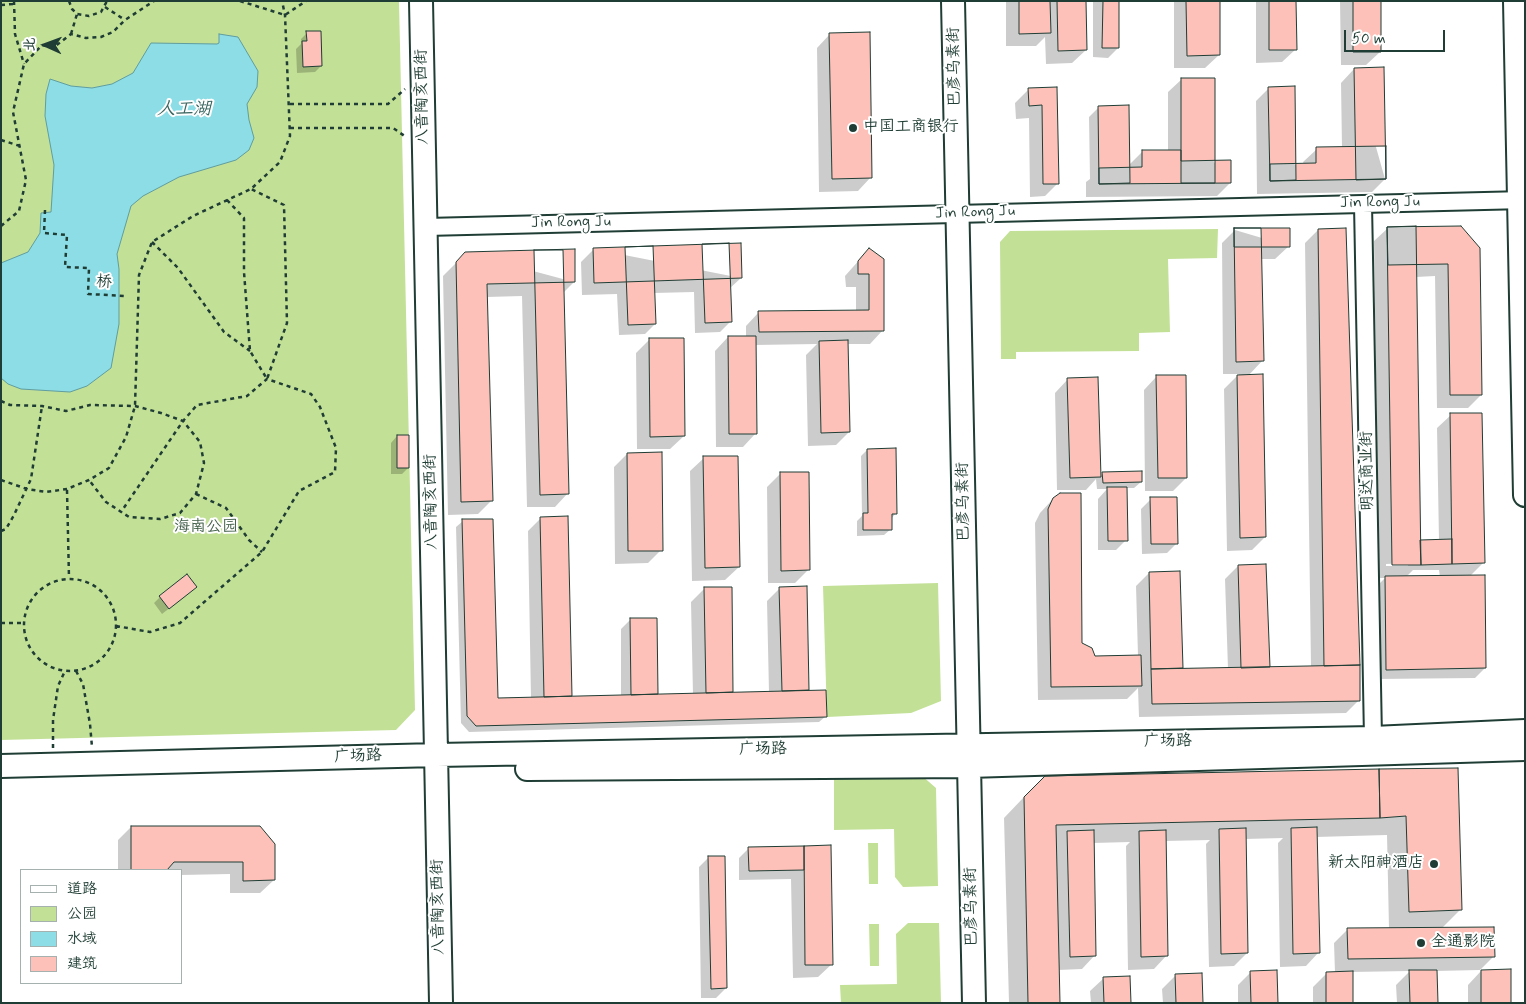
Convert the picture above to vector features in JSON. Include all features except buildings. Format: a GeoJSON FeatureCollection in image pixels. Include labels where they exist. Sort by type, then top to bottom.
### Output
{"type":"FeatureCollection","features":[{"type":"Feature","properties":{"kind":"street","name":"八音陶亥西街"},"geometry":{"type":"LineString","coordinates":[[422,1],[441,1003]]}},
{"type":"Feature","properties":{"kind":"street","name":"巴彦乌素街"},"geometry":{"type":"LineString","coordinates":[[953,1],[961,214],[973,756],[982,1003]]}},
{"type":"Feature","properties":{"kind":"street","name":"巴彦乌素街"},"geometry":{"type":"LineString","coordinates":[[960,1],[961,214]]}},
{"type":"Feature","properties":{"kind":"street"},"geometry":{"type":"LineString","coordinates":[[1515,1],[1522,200],[1525,495]]}},
{"type":"Feature","properties":{"kind":"street","name":"Jin Rong Ju"},"geometry":{"type":"LineString","coordinates":[[426,227],[1522,200]]}},
{"type":"Feature","properties":{"kind":"street","name":"明达商业街"},"geometry":{"type":"LineString","coordinates":[[1363,204],[1373,738]]}},
{"type":"Feature","properties":{"kind":"street","name":"广场路"},"geometry":{"type":"LineString","coordinates":[[973,756],[1525,731]]}},
{"type":"Feature","properties":{"kind":"street","name":"广场路"},"geometry":{"type":"LineString","coordinates":[[1,766],[1525,749]]}},
{"type":"Feature","properties":{"kind":"street","name":"巴彦乌素街"},"geometry":{"type":"LineString","coordinates":[[973,756],[974,1003]]}},
{"type":"Feature","properties":{"kind":"street","name":"广场路"},"geometry":{"type":"LineString","coordinates":[[1,779],[437,762]]}},
{"type":"Feature","properties":{"kind":"path"},"geometry":{"type":"LineString","coordinates":[[69,1],[72,9],[77,14],[89,16],[101,12],[107,1]]}},
{"type":"Feature","properties":{"kind":"path"},"geometry":{"type":"LineString","coordinates":[[71,34],[86,38],[101,37],[113,32],[125,20],[154,1]]}},
{"type":"Feature","properties":{"kind":"path"},"geometry":{"type":"LineString","coordinates":[[240,1],[285,15]]}},
{"type":"Feature","properties":{"kind":"path"},"geometry":{"type":"LineString","coordinates":[[1,480],[27,489],[46,492],[66,489],[89,480],[109,468],[126,437],[135,406],[139,274],[152,242],[193,216],[251,189],[280,162],[290,136],[285,15],[282,1]]}},
{"type":"Feature","properties":{"kind":"path"},"geometry":{"type":"LineString","coordinates":[[285,15],[306,1]]}},
{"type":"Feature","properties":{"kind":"path"},"geometry":{"type":"LineString","coordinates":[[1,5],[14,3],[15,34],[24,64]]}},
{"type":"Feature","properties":{"kind":"path"},"geometry":{"type":"LineString","coordinates":[[105,7],[125,20]]}},
{"type":"Feature","properties":{"kind":"path"},"geometry":{"type":"LineString","coordinates":[[1,226],[20,211],[26,180],[13,112],[24,64],[42,44],[53,48],[71,34],[77,14]]}},
{"type":"Feature","properties":{"kind":"path"},"geometry":{"type":"LineString","coordinates":[[290,104],[388,104],[423,74]]}},
{"type":"Feature","properties":{"kind":"path"},"geometry":{"type":"LineString","coordinates":[[290,128],[393,128],[424,150]]}},
{"type":"Feature","properties":{"kind":"path"},"geometry":{"type":"LineString","coordinates":[[1,140],[20,146]]}},
{"type":"Feature","properties":{"kind":"path"},"geometry":{"type":"LineString","coordinates":[[121,512],[183,421],[197,405],[247,396],[267,379],[287,323],[284,205],[251,189]]}},
{"type":"Feature","properties":{"kind":"path"},"geometry":{"type":"LineString","coordinates":[[227,200],[244,218],[244,272],[250,351]]}},
{"type":"Feature","properties":{"kind":"path","name":"桥"},"geometry":{"type":"LineString","coordinates":[[45,210],[44,234],[67,235],[65,267],[89,268],[88,294],[126,296]]}},
{"type":"Feature","properties":{"kind":"path"},"geometry":{"type":"LineString","coordinates":[[116,626],[150,632],[180,623],[262,552],[299,491],[335,472],[336,448],[320,406],[311,394],[267,379],[250,351],[224,332],[178,268],[152,242]]}},
{"type":"Feature","properties":{"kind":"path"},"geometry":{"type":"LineString","coordinates":[[1,401],[10,405],[42,406],[66,411],[90,405],[135,406],[183,421],[200,442],[204,463],[196,494],[180,513],[160,519],[129,517],[106,502],[89,480]]}},
{"type":"Feature","properties":{"kind":"path"},"geometry":{"type":"LineString","coordinates":[[1,531],[6,529],[31,479],[42,406]]}},
{"type":"Feature","properties":{"kind":"path"},"geometry":{"type":"LineString","coordinates":[[66,489],[69,578]]}},
{"type":"Feature","properties":{"kind":"path"},"geometry":{"type":"LineString","coordinates":[[196,494],[226,508],[249,540],[262,552]]}},
{"type":"Feature","properties":{"kind":"path"},"geometry":{"type":"LineString","coordinates":[[69,578],[90,583],[102,592],[112,605],[116,626],[114,637],[104,656],[86,668],[76,671],[65,671],[46,665],[38,659],[27,643],[23,623],[28,604],[37,592],[49,583],[69,578]]}},
{"type":"Feature","properties":{"kind":"path"},"geometry":{"type":"LineString","coordinates":[[1,624],[23,623]]}},
{"type":"Feature","properties":{"kind":"path"},"geometry":{"type":"LineString","coordinates":[[53,765],[53,720],[58,686],[65,671]]}},
{"type":"Feature","properties":{"kind":"path"},"geometry":{"type":"LineString","coordinates":[[76,671],[82,684],[90,724],[93,764]]}},
{"type":"Feature","properties":{"kind":"green space","name":"海南公园"},"geometry":{"type":"Polygon","coordinates":[[[1,1],[399,1],[415,710],[396,730],[1,740],[1,1]]]}},
{"type":"Feature","properties":{"kind":"green space"},"geometry":{"type":"Polygon","coordinates":[[[1218,229],[1217,258],[1168,259],[1170,332],[1139,333],[1139,351],[1016,352],[1016,359],[1001,359],[1000,242],[1010,231],[1218,229]]]}},
{"type":"Feature","properties":{"kind":"green space"},"geometry":{"type":"Polygon","coordinates":[[[938,583],[941,701],[911,713],[827,717],[823,586],[938,583]]]}},
{"type":"Feature","properties":{"kind":"green space"},"geometry":{"type":"Polygon","coordinates":[[[834,775],[921,775],[936,788],[938,886],[903,887],[895,877],[894,829],[834,830],[834,775]]]}},
{"type":"Feature","properties":{"kind":"green space"},"geometry":{"type":"Polygon","coordinates":[[[868,843],[878,843],[878,884],[869,884],[868,843]]]}},
{"type":"Feature","properties":{"kind":"green space"},"geometry":{"type":"Polygon","coordinates":[[[908,923],[939,923],[941,1003],[841,1003],[840,985],[897,984],[896,934],[908,923]]]}},
{"type":"Feature","properties":{"kind":"green space"},"geometry":{"type":"Polygon","coordinates":[[[869,924],[879,924],[879,966],[870,966],[869,924]]]}},
{"type":"Feature","properties":{"kind":"water","name":"人工湖"},"geometry":{"type":"Polygon","coordinates":[[[219,34],[238,37],[258,71],[257,87],[247,104],[254,138],[249,150],[236,160],[179,177],[143,196],[131,206],[117,254],[119,269],[119,324],[111,368],[87,386],[70,392],[21,389],[8,384],[1,378],[1,263],[28,252],[40,233],[41,213],[51,212],[54,165],[45,116],[46,94],[50,79],[71,86],[92,88],[112,84],[133,73],[151,43],[217,44],[219,43],[219,34]]]}},
{"type":"Feature","properties":{"kind":"place","name":"中国工商银行"},"geometry":{"type":"Point","coordinates":[853,128]}},
{"type":"Feature","properties":{"kind":"place","name":"新太阳神酒店"},"geometry":{"type":"Point","coordinates":[1434,864]}},
{"type":"Feature","properties":{"kind":"place","name":"全通影院"},"geometry":{"type":"Point","coordinates":[1421,943]}}]}
